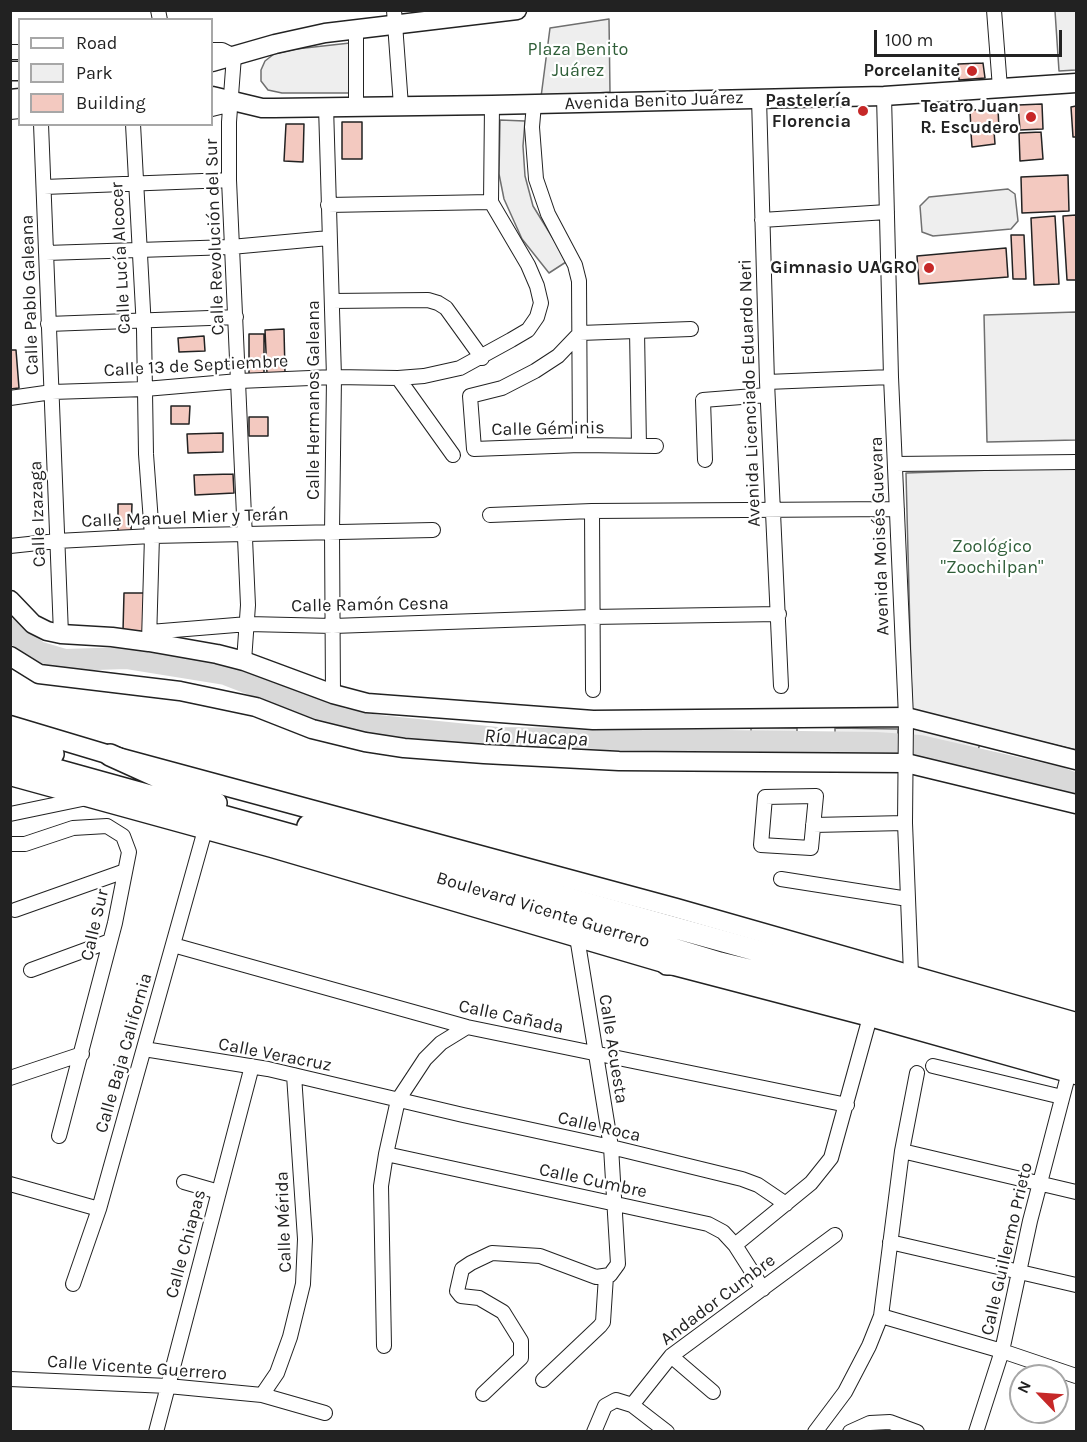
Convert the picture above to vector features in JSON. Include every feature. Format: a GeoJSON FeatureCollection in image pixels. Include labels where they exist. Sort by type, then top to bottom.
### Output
{"type":"FeatureCollection","features":[{"type":"Feature","properties":{"kind":"highway","name":"Boulevard Vicente Guerrero"},"geometry":{"type":"LineString","coordinates":[[10,742],[216,803],[344,834],[1077,1039]]}},
{"type":"Feature","properties":{"kind":"highway"},"geometry":{"type":"LineString","coordinates":[[110,755],[216,803]]}},
{"type":"Feature","properties":{"kind":"highway","name":"Boulevard Vicente Guerrero"},"geometry":{"type":"LineString","coordinates":[[10,758],[305,839],[720,963],[904,1008],[1074,1068]]}},
{"type":"Feature","properties":{"kind":"highway"},"geometry":{"type":"LineString","coordinates":[[667,964],[720,963]]}},
{"type":"Feature","properties":{"kind":"main road"},"geometry":{"type":"LineString","coordinates":[[213,62],[285,42],[394,18],[517,10]]}},
{"type":"Feature","properties":{"kind":"main road","name":"Avenida Benito Juárez"},"geometry":{"type":"LineString","coordinates":[[213,96],[262,108],[492,105],[884,96],[1077,83]]}},
{"type":"Feature","properties":{"kind":"main road"},"geometry":{"type":"LineString","coordinates":[[10,600],[33,624],[47,631],[112,637],[149,637],[244,661],[333,694],[367,702],[593,720],[906,718],[1077,760]]}},
{"type":"Feature","properties":{"kind":"main road"},"geometry":{"type":"LineString","coordinates":[[10,656],[39,674],[180,692],[256,707],[312,729],[365,742],[404,748],[619,761],[906,763],[1077,804]]}},
{"type":"Feature","properties":{"kind":"main road","name":"Boulevard Vicente Guerrero"},"geometry":{"type":"LineString","coordinates":[[10,725],[110,755],[911,974],[1077,1022]]}},
{"type":"Feature","properties":{"kind":"main road","name":"Boulevard Vicente Guerrero"},"geometry":{"type":"LineString","coordinates":[[10,776],[667,964],[1074,1068]]}},
{"type":"Feature","properties":{"kind":"street"},"geometry":{"type":"LineString","coordinates":[[994,10],[999,88]]}},
{"type":"Feature","properties":{"kind":"street"},"geometry":{"type":"LineString","coordinates":[[394,18],[401,106]]}},
{"type":"Feature","properties":{"kind":"street"},"geometry":{"type":"LineString","coordinates":[[356,28],[356,106]]}},
{"type":"Feature","properties":{"kind":"street"},"geometry":{"type":"LineString","coordinates":[[213,50],[222,50],[234,56]]}},
{"type":"Feature","properties":{"kind":"street","name":"Calle Revolución del Sur"},"geometry":{"type":"LineString","coordinates":[[234,56],[229,122],[231,247],[239,381],[248,624],[244,661]]}},
{"type":"Feature","properties":{"kind":"street","name":"Avenida Moisés Guevara"},"geometry":{"type":"LineString","coordinates":[[884,96],[891,377],[906,718],[905,823],[911,974]]}},
{"type":"Feature","properties":{"kind":"street","name":"Avenida Licenciado Eduardo Neri"},"geometry":{"type":"LineString","coordinates":[[759,98],[767,389],[781,686]]}},
{"type":"Feature","properties":{"kind":"street"},"geometry":{"type":"LineString","coordinates":[[213,110],[224,106],[231,100]]}},
{"type":"Feature","properties":{"kind":"street"},"geometry":{"type":"LineString","coordinates":[[534,104],[532,127],[536,179],[548,214],[575,265],[579,281],[580,445]]}},
{"type":"Feature","properties":{"kind":"street"},"geometry":{"type":"LineString","coordinates":[[328,205],[491,202],[492,105]]}},
{"type":"Feature","properties":{"kind":"street","name":"Calle Hermanos Galeana"},"geometry":{"type":"LineString","coordinates":[[326,106],[334,377],[333,694]]}},
{"type":"Feature","properties":{"kind":"street","name":"Calle Pablo Galeana"},"geometry":{"type":"LineString","coordinates":[[42,126],[52,392]]}},
{"type":"Feature","properties":{"kind":"street","name":"Calle Lucía Alcocer"},"geometry":{"type":"LineString","coordinates":[[133,126],[143,322],[146,454],[152,536],[149,637]]}},
{"type":"Feature","properties":{"kind":"street"},"geometry":{"type":"LineString","coordinates":[[44,187],[230,180]]}},
{"type":"Feature","properties":{"kind":"street","name":"Calle 13 de Septiembre"},"geometry":{"type":"LineString","coordinates":[[10,398],[52,392],[145,389],[239,381],[334,377],[398,378],[424,376],[460,368],[482,358],[528,330],[537,317],[541,303],[528,265],[491,202]]}},
{"type":"Feature","properties":{"kind":"street"},"geometry":{"type":"LineString","coordinates":[[762,220],[887,212]]}},
{"type":"Feature","properties":{"kind":"street"},"geometry":{"type":"LineString","coordinates":[[46,253],[231,247],[329,238]]}},
{"type":"Feature","properties":{"kind":"street"},"geometry":{"type":"LineString","coordinates":[[332,301],[428,300],[438,303],[446,308],[482,358]]}},
{"type":"Feature","properties":{"kind":"street"},"geometry":{"type":"LineString","coordinates":[[48,324],[236,317]]}},
{"type":"Feature","properties":{"kind":"street"},"geometry":{"type":"LineString","coordinates":[[580,333],[691,329]]}},
{"type":"Feature","properties":{"kind":"street"},"geometry":{"type":"LineString","coordinates":[[637,331],[639,446]]}},
{"type":"Feature","properties":{"kind":"street","name":"Calle Géminis"},"geometry":{"type":"LineString","coordinates":[[580,333],[558,356],[535,371],[502,388],[470,396],[474,449],[580,445],[656,446]]}},
{"type":"Feature","properties":{"kind":"street"},"geometry":{"type":"LineString","coordinates":[[705,460],[703,400],[767,389],[891,377]]}},
{"type":"Feature","properties":{"kind":"street"},"geometry":{"type":"LineString","coordinates":[[398,378],[453,455]]}},
{"type":"Feature","properties":{"kind":"street","name":"Calle Izazaga"},"geometry":{"type":"LineString","coordinates":[[52,392],[61,634]]}},
{"type":"Feature","properties":{"kind":"street"},"geometry":{"type":"LineString","coordinates":[[895,464],[1077,462]]}},
{"type":"Feature","properties":{"kind":"street"},"geometry":{"type":"LineString","coordinates":[[490,515],[592,511],[897,509]]}},
{"type":"Feature","properties":{"kind":"street"},"geometry":{"type":"LineString","coordinates":[[592,511],[593,690]]}},
{"type":"Feature","properties":{"kind":"street","name":"Calle Manuel Mier y Terán"},"geometry":{"type":"LineString","coordinates":[[10,546],[152,536],[433,530]]}},
{"type":"Feature","properties":{"kind":"street","name":"Calle Ramón Cesna"},"geometry":{"type":"LineString","coordinates":[[149,637],[248,624],[333,626],[591,617],[779,614]]}},
{"type":"Feature","properties":{"kind":"street"},"geometry":{"type":"LineString","coordinates":[[816,796],[813,825],[811,848],[761,845],[765,797],[816,796]]}},
{"type":"Feature","properties":{"kind":"street"},"geometry":{"type":"LineString","coordinates":[[10,814],[89,798]]}},
{"type":"Feature","properties":{"kind":"street"},"geometry":{"type":"LineString","coordinates":[[813,825],[905,823]]}},
{"type":"Feature","properties":{"kind":"street","name":"Calle Sur"},"geometry":{"type":"LineString","coordinates":[[10,844],[25,844],[73,828],[107,826],[123,836],[129,852],[82,1054],[59,1136]]}},
{"type":"Feature","properties":{"kind":"street","name":"Calle Baja California"},"geometry":{"type":"LineString","coordinates":[[74,1284],[99,1209],[205,830]]}},
{"type":"Feature","properties":{"kind":"street"},"geometry":{"type":"LineString","coordinates":[[15,910],[125,871]]}},
{"type":"Feature","properties":{"kind":"street"},"geometry":{"type":"LineString","coordinates":[[781,879],[908,899]]}},
{"type":"Feature","properties":{"kind":"street","name":"Calle Acuesta"},"geometry":{"type":"LineString","coordinates":[[577,937],[611,1147],[618,1264],[610,1275],[606,1276]]}},
{"type":"Feature","properties":{"kind":"street"},"geometry":{"type":"LineString","coordinates":[[31,970],[110,940]]}},
{"type":"Feature","properties":{"kind":"street","name":"Calle Cañada"},"geometry":{"type":"LineString","coordinates":[[173,945],[467,1027],[847,1105]]}},
{"type":"Feature","properties":{"kind":"street"},"geometry":{"type":"LineString","coordinates":[[735,1245],[811,1183],[831,1158],[870,1017]]}},
{"type":"Feature","properties":{"kind":"street"},"geometry":{"type":"LineString","coordinates":[[384,1346],[381,1186],[398,1100],[424,1059],[441,1043],[467,1027]]}},
{"type":"Feature","properties":{"kind":"street","name":"Calle Veracruz"},"geometry":{"type":"LineString","coordinates":[[144,1049],[252,1066],[398,1100]]}},
{"type":"Feature","properties":{"kind":"street"},"geometry":{"type":"LineString","coordinates":[[10,1078],[82,1054]]}},
{"type":"Feature","properties":{"kind":"street","name":"Calle Chiapas"},"geometry":{"type":"LineString","coordinates":[[156,1431],[252,1066]]}},
{"type":"Feature","properties":{"kind":"street"},"geometry":{"type":"LineString","coordinates":[[933,1066],[1062,1097]]}},
{"type":"Feature","properties":{"kind":"street","name":"Calle Guillermo Prieto"},"geometry":{"type":"LineString","coordinates":[[976,1431],[1002,1351],[1019,1271],[1062,1097],[1074,1068]]}},
{"type":"Feature","properties":{"kind":"street"},"geometry":{"type":"LineString","coordinates":[[815,1431],[844,1392],[869,1346],[881,1316],[902,1151],[917,1073]]}},
{"type":"Feature","properties":{"kind":"street","name":"Calle Mérida"},"geometry":{"type":"LineString","coordinates":[[262,1395],[277,1373],[290,1337],[303,1284],[305,1239],[294,1075]]}},
{"type":"Feature","properties":{"kind":"street","name":"Calle Roca"},"geometry":{"type":"LineString","coordinates":[[398,1100],[611,1147],[742,1179],[758,1185],[786,1204]]}},
{"type":"Feature","properties":{"kind":"street"},"geometry":{"type":"LineString","coordinates":[[902,1151],[1077,1192]]}},
{"type":"Feature","properties":{"kind":"street","name":"Calle Cumbre"},"geometry":{"type":"LineString","coordinates":[[386,1154],[708,1224],[723,1232],[735,1245],[763,1289]]}},
{"type":"Feature","properties":{"kind":"street"},"geometry":{"type":"LineString","coordinates":[[184,1182],[219,1192]]}},
{"type":"Feature","properties":{"kind":"street"},"geometry":{"type":"LineString","coordinates":[[10,1184],[99,1209]]}},
{"type":"Feature","properties":{"kind":"street","name":"Andador Cumbre"},"geometry":{"type":"LineString","coordinates":[[632,1405],[671,1356],[835,1235]]}},
{"type":"Feature","properties":{"kind":"street"},"geometry":{"type":"LineString","coordinates":[[890,1242],[1077,1285]]}},
{"type":"Feature","properties":{"kind":"street"},"geometry":{"type":"LineString","coordinates":[[483,1394],[521,1358],[521,1341],[503,1312],[480,1298],[461,1296],[457,1291],[462,1269],[492,1254],[540,1256],[596,1277],[606,1276],[603,1322],[543,1380]]}},
{"type":"Feature","properties":{"kind":"street"},"geometry":{"type":"LineString","coordinates":[[881,1316],[1002,1351],[1077,1376]]}},
{"type":"Feature","properties":{"kind":"street"},"geometry":{"type":"LineString","coordinates":[[671,1356],[713,1392]]}},
{"type":"Feature","properties":{"kind":"street","name":"Calle Vicente Guerrero"},"geometry":{"type":"LineString","coordinates":[[10,1379],[168,1386],[262,1395],[325,1413]]}},
{"type":"Feature","properties":{"kind":"street"},"geometry":{"type":"LineString","coordinates":[[594,1431],[605,1406],[616,1400],[632,1405],[668,1431]]}},
{"type":"Feature","properties":{"kind":"street"},"geometry":{"type":"LineString","coordinates":[[850,1431],[870,1423],[917,1431]]}},
{"type":"Feature","properties":{"kind":"green space"},"geometry":{"type":"Polygon","coordinates":[[[1055,11],[1076,11],[1076,70],[1059,71],[1055,11]]]}},
{"type":"Feature","properties":{"kind":"green space","name":"Plaza Benito Juárez"},"geometry":{"type":"Polygon","coordinates":[[[609,19],[610,92],[541,97],[550,28],[609,19]]]}},
{"type":"Feature","properties":{"kind":"green space"},"geometry":{"type":"Polygon","coordinates":[[[350,43],[352,93],[282,93],[268,90],[261,81],[261,70],[265,61],[274,54],[350,43]]]}},
{"type":"Feature","properties":{"kind":"green space"},"geometry":{"type":"Polygon","coordinates":[[[500,120],[525,121],[523,146],[525,176],[533,206],[566,262],[549,273],[522,239],[504,199],[499,174],[500,120]]]}},
{"type":"Feature","properties":{"kind":"green space"},"geometry":{"type":"Polygon","coordinates":[[[1008,189],[1015,194],[1018,221],[1011,229],[933,236],[922,232],[920,206],[929,197],[1008,189]]]}},
{"type":"Feature","properties":{"kind":"green space"},"geometry":{"type":"Polygon","coordinates":[[[1076,312],[1076,440],[987,442],[984,315],[1076,312]]]}},
{"type":"Feature","properties":{"kind":"green space","name":"Zoológico \"Zoochilpan\""},"geometry":{"type":"Polygon","coordinates":[[[1076,469],[1076,750],[912,711],[906,473],[1076,469]]]}},
{"type":"Feature","properties":{"kind":"green space"},"geometry":{"type":"Polygon","coordinates":[[[751,727],[797,728],[797,754],[751,754],[751,727]]]}},
{"type":"Feature","properties":{"kind":"green space"},"geometry":{"type":"Polygon","coordinates":[[[835,728],[898,729],[897,757],[835,756],[835,728]]]}},
{"type":"Feature","properties":{"kind":"green space"},"geometry":{"type":"Polygon","coordinates":[[[913,728],[980,743],[972,773],[913,761],[913,728]]]}},
{"type":"Feature","properties":{"kind":"building","name":"Porcelanite"},"geometry":{"type":"Polygon","coordinates":[[[983,63],[985,78],[959,80],[958,64],[983,63]]]}},
{"type":"Feature","properties":{"kind":"building","name":"Teatro Juan R. Escudero"},"geometry":{"type":"Polygon","coordinates":[[[1042,104],[1043,129],[1020,130],[1018,105],[1042,104]]]}},
{"type":"Feature","properties":{"kind":"building"},"geometry":{"type":"Polygon","coordinates":[[[1076,106],[1076,137],[1073,137],[1071,107],[1076,106]]]}},
{"type":"Feature","properties":{"kind":"building"},"geometry":{"type":"Polygon","coordinates":[[[998,109],[999,129],[971,130],[970,110],[998,109]]]}},
{"type":"Feature","properties":{"kind":"building"},"geometry":{"type":"Polygon","coordinates":[[[342,122],[362,122],[362,159],[342,159],[342,122]]]}},
{"type":"Feature","properties":{"kind":"building"},"geometry":{"type":"Polygon","coordinates":[[[286,124],[304,124],[303,162],[284,161],[286,124]]]}},
{"type":"Feature","properties":{"kind":"building"},"geometry":{"type":"Polygon","coordinates":[[[994,131],[995,144],[972,147],[971,133],[994,131]]]}},
{"type":"Feature","properties":{"kind":"building"},"geometry":{"type":"Polygon","coordinates":[[[1041,132],[1043,159],[1020,161],[1019,133],[1041,132]]]}},
{"type":"Feature","properties":{"kind":"building"},"geometry":{"type":"Polygon","coordinates":[[[1068,175],[1069,211],[1022,213],[1021,177],[1068,175]]]}},
{"type":"Feature","properties":{"kind":"building"},"geometry":{"type":"Polygon","coordinates":[[[1076,215],[1076,280],[1067,280],[1063,216],[1076,215]]]}},
{"type":"Feature","properties":{"kind":"building"},"geometry":{"type":"Polygon","coordinates":[[[1055,216],[1059,284],[1034,285],[1031,218],[1055,216]]]}},
{"type":"Feature","properties":{"kind":"building"},"geometry":{"type":"Polygon","coordinates":[[[1011,235],[1024,235],[1026,279],[1013,279],[1011,235]]]}},
{"type":"Feature","properties":{"kind":"building"},"geometry":{"type":"Polygon","coordinates":[[[1006,248],[1008,277],[919,284],[917,256],[1006,248]]]}},
{"type":"Feature","properties":{"kind":"building"},"geometry":{"type":"Polygon","coordinates":[[[284,329],[285,373],[267,374],[265,330],[284,329]]]}},
{"type":"Feature","properties":{"kind":"building"},"geometry":{"type":"Polygon","coordinates":[[[249,334],[264,334],[264,375],[249,375],[249,334]]]}},
{"type":"Feature","properties":{"kind":"building"},"geometry":{"type":"Polygon","coordinates":[[[204,336],[205,351],[179,352],[178,338],[204,336]]]}},
{"type":"Feature","properties":{"kind":"building"},"geometry":{"type":"Polygon","coordinates":[[[10,350],[16,350],[19,388],[10,389],[10,350]]]}},
{"type":"Feature","properties":{"kind":"building"},"geometry":{"type":"Polygon","coordinates":[[[171,406],[190,406],[189,424],[171,424],[171,406]]]}},
{"type":"Feature","properties":{"kind":"building"},"geometry":{"type":"Polygon","coordinates":[[[249,417],[268,417],[268,436],[249,436],[249,417]]]}},
{"type":"Feature","properties":{"kind":"building"},"geometry":{"type":"Polygon","coordinates":[[[223,433],[223,452],[188,453],[187,434],[223,433]]]}},
{"type":"Feature","properties":{"kind":"building"},"geometry":{"type":"Polygon","coordinates":[[[233,474],[234,493],[195,495],[194,475],[233,474]]]}},
{"type":"Feature","properties":{"kind":"building"},"geometry":{"type":"Polygon","coordinates":[[[118,504],[132,504],[131,532],[118,532],[118,504]]]}},
{"type":"Feature","properties":{"kind":"building"},"geometry":{"type":"Polygon","coordinates":[[[124,593],[145,593],[144,632],[123,631],[124,593]]]}},
{"type":"Feature","properties":{"kind":"waterway","name":"Río Huacapa"},"geometry":{"type":"LineString","coordinates":[[10,629],[38,652],[65,660],[126,658],[225,674],[342,719],[378,726],[497,738],[876,743],[920,746],[1060,778],[1076,784]]}},
{"type":"Feature","properties":{"kind":"place","name":"Porcelanite"},"geometry":{"type":"Point","coordinates":[972,71]}},
{"type":"Feature","properties":{"kind":"place","name":"Pastelería Florencia"},"geometry":{"type":"Point","coordinates":[863,111]}},
{"type":"Feature","properties":{"kind":"place","name":"Teatro Juan R. Escudero"},"geometry":{"type":"Point","coordinates":[1031,117]}},
{"type":"Feature","properties":{"kind":"place","name":"Gimnasio UAGRO"},"geometry":{"type":"Point","coordinates":[929,268]}}]}
